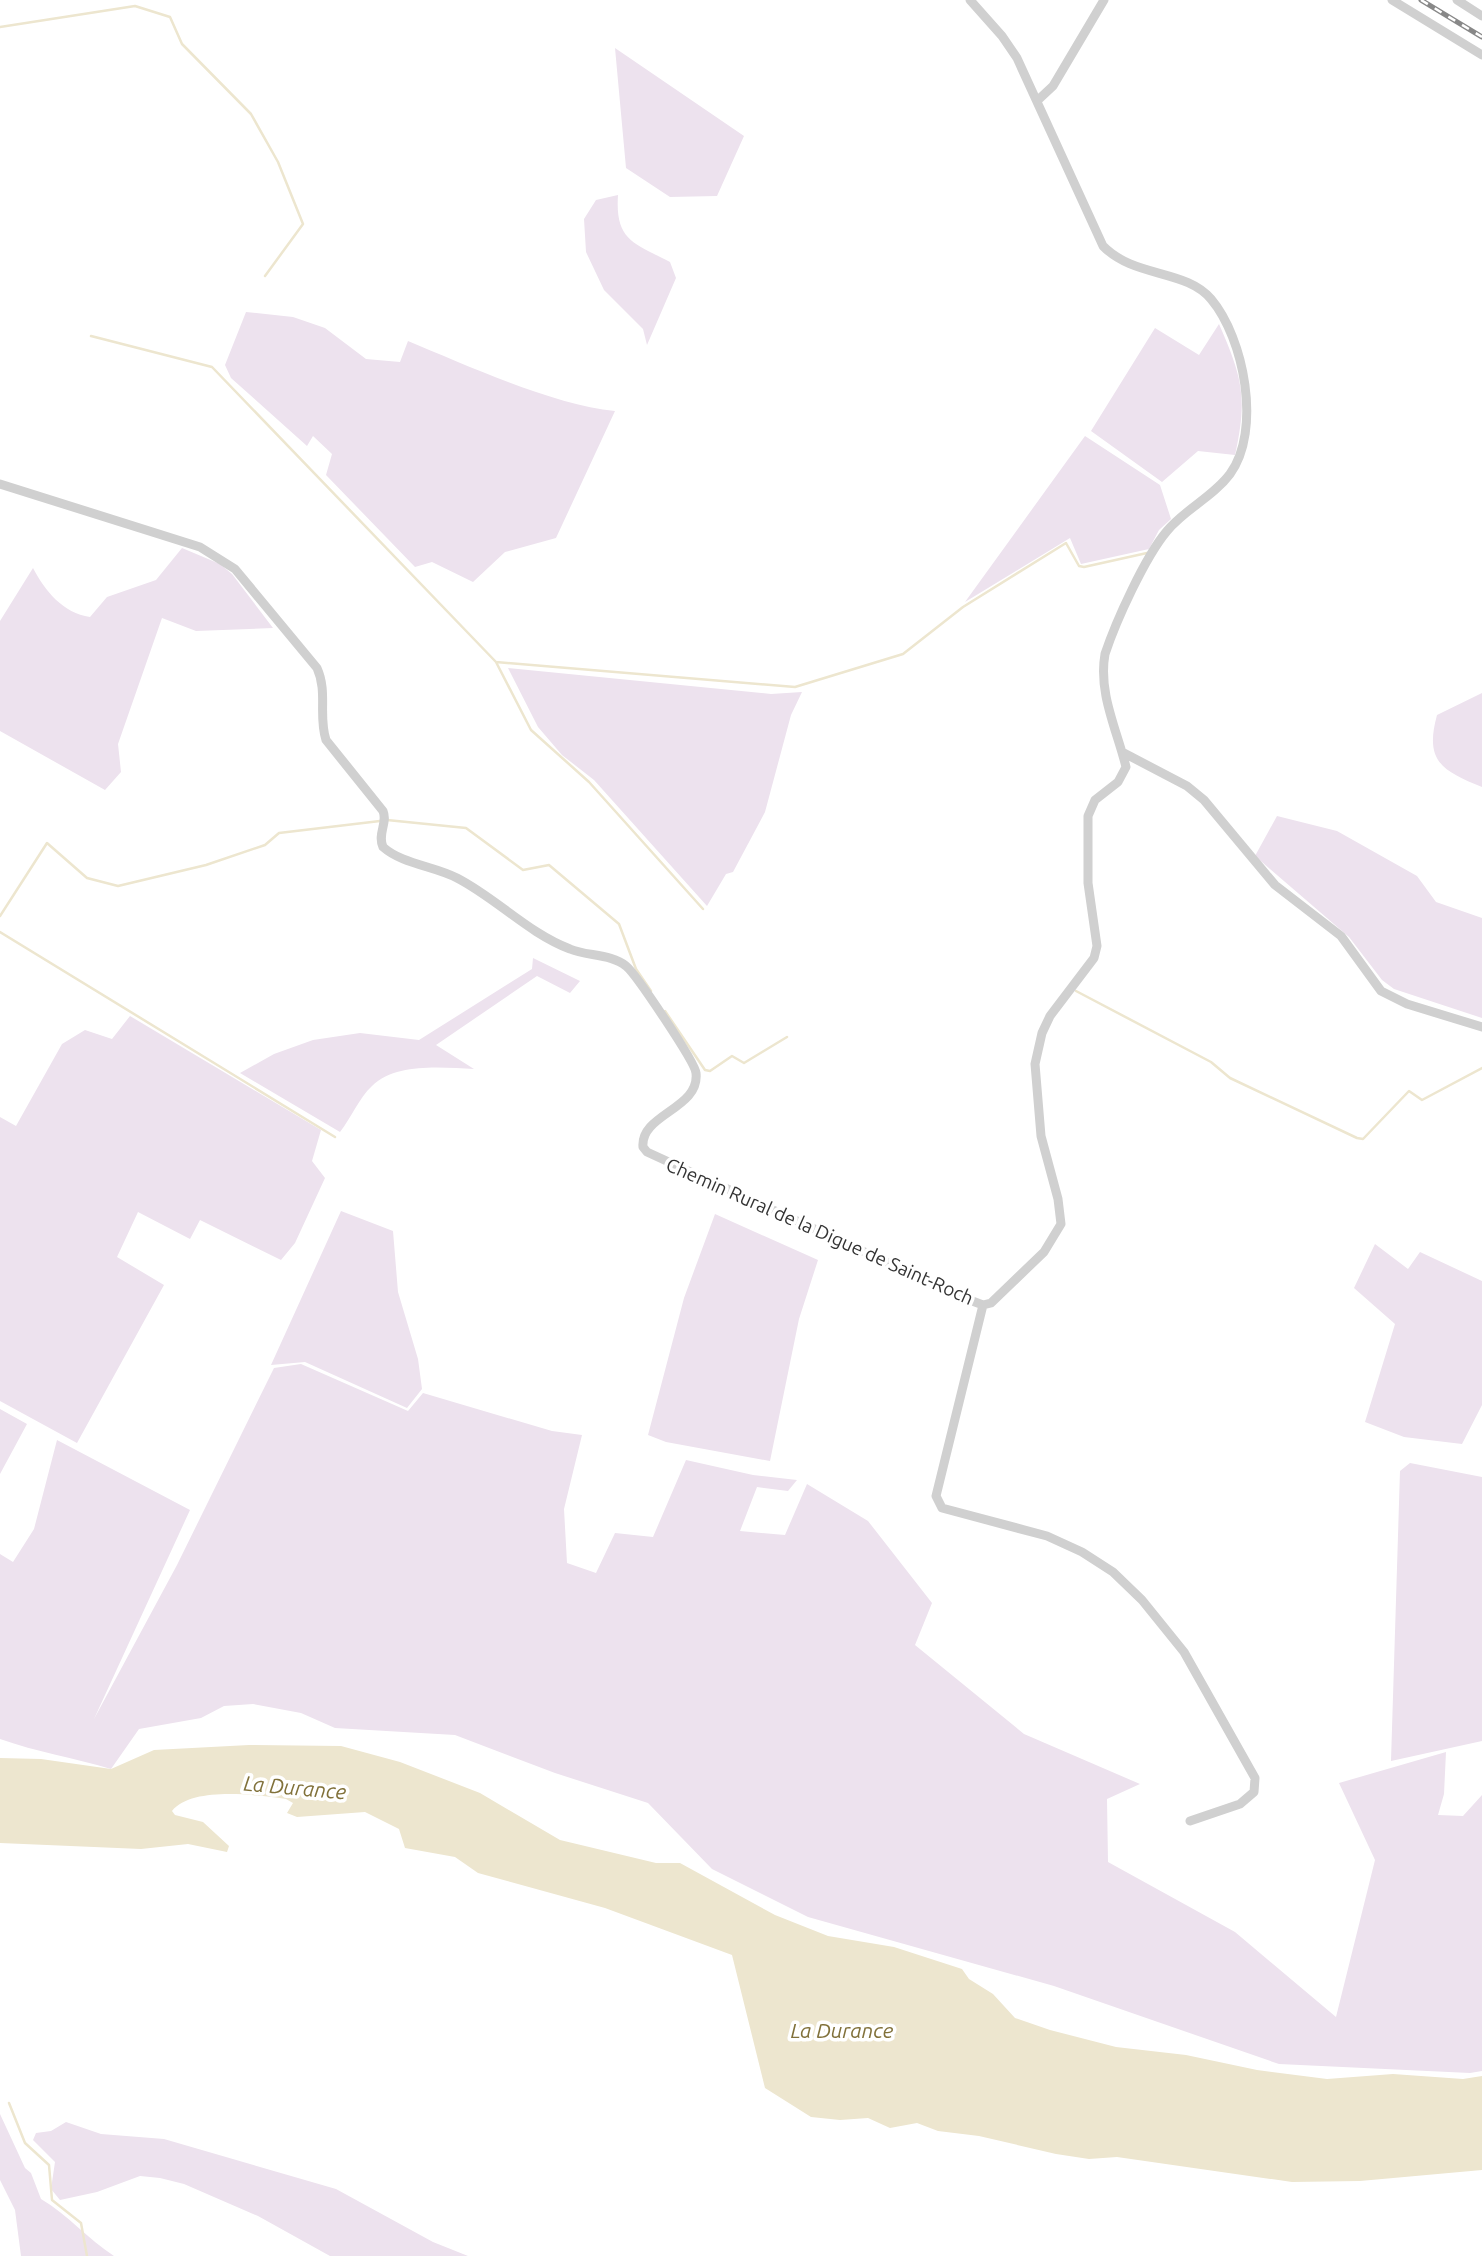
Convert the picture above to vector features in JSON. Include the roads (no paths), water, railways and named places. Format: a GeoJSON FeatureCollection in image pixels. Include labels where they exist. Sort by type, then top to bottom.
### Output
{"type":"FeatureCollection","features":[{"type":"Feature","properties":{"kind":"street"},"geometry":{"type":"LineString","coordinates":[[970,0],[1002,36],[1038,100],[1091,224],[1104,246],[1123,263],[1202,289],[1218,309],[1240,362],[1246,389],[1246,419],[1237,461],[1222,484],[1178,520],[1160,540],[1110,639],[1104,673],[1110,718],[1126,767],[1123,776],[1095,800],[1087,816],[1088,883],[1097,946],[1094,958],[1050,1016],[1040,1040],[1035,1064],[1041,1136],[1058,1199],[1061,1224],[1044,1252],[997,1299],[985,1305],[936,1496],[937,1503],[942,1508],[1046,1536],[1083,1552],[1112,1572],[1176,1640],[1255,1778],[1254,1792],[1241,1804],[1190,1821]]}},
{"type":"Feature","properties":{"kind":"street"},"geometry":{"type":"LineString","coordinates":[[1038,100],[1053,86],[1104,0]]}},
{"type":"Feature","properties":{"kind":"street"},"geometry":{"type":"LineString","coordinates":[[1392,0],[1482,55]]}},
{"type":"Feature","properties":{"kind":"street"},"geometry":{"type":"LineString","coordinates":[[1457,0],[1482,16]]}},
{"type":"Feature","properties":{"kind":"street","name":"Chemin Rural de la Digue de Saint-Roch"},"geometry":{"type":"LineString","coordinates":[[0,484],[200,547],[226,561],[317,668],[323,684],[322,728],[326,740],[381,807],[385,820],[381,842],[388,851],[459,879],[562,946],[616,961],[629,970],[686,1051],[696,1073],[696,1083],[688,1097],[655,1124],[644,1138],[643,1147],[654,1157],[985,1305]]}},
{"type":"Feature","properties":{"kind":"street"},"geometry":{"type":"LineString","coordinates":[[1122,752],[1187,786],[1204,800],[1275,885],[1341,936],[1381,990],[1407,1004],[1482,1027]]}},
{"type":"Feature","properties":{"kind":"water","name":"La Durance"},"geometry":{"type":"Polygon","coordinates":[[[249,1745],[341,1746],[400,1762],[480,1793],[560,1840],[656,1863],[680,1863],[775,1915],[828,1936],[894,1947],[962,1969],[969,1979],[993,1994],[1015,2018],[1050,2030],[1116,2047],[1186,2055],[1257,2070],[1327,2079],[1393,2074],[1463,2079],[1482,2076],[1482,2170],[1360,2181],[1292,2182],[1117,2157],[1089,2159],[1056,2154],[979,2136],[938,2131],[917,2123],[890,2128],[868,2118],[840,2120],[811,2117],[765,2088],[732,1955],[605,1908],[478,1873],[455,1857],[405,1848],[399,1829],[365,1812],[297,1817],[287,1813],[293,1803],[286,1799],[242,1794],[209,1795],[181,1803],[172,1811],[175,1815],[203,1822],[229,1846],[227,1852],[188,1844],[141,1849],[0,1843],[0,1758],[41,1759],[111,1769],[154,1750],[249,1745]]]}},
{"type":"Feature","properties":{"kind":"waterway"},"geometry":{"type":"LineString","coordinates":[[0,27],[135,6],[170,17],[182,44],[251,114],[278,162],[303,224],[265,276]]}},
{"type":"Feature","properties":{"kind":"waterway"},"geometry":{"type":"LineString","coordinates":[[91,336],[212,367],[496,662],[795,687],[903,654],[963,607],[1066,543],[1079,566],[1084,567],[1147,553]]}},
{"type":"Feature","properties":{"kind":"waterway"},"geometry":{"type":"LineString","coordinates":[[496,662],[531,730],[589,782],[703,909]]}},
{"type":"Feature","properties":{"kind":"waterway"},"geometry":{"type":"LineString","coordinates":[[387,820],[466,828],[523,870],[549,865],[619,924],[636,969],[651,991]]}},
{"type":"Feature","properties":{"kind":"waterway"},"geometry":{"type":"LineString","coordinates":[[0,916],[47,843],[87,878],[118,886],[206,865],[265,845],[279,833],[380,821]]}},
{"type":"Feature","properties":{"kind":"waterway"},"geometry":{"type":"LineString","coordinates":[[0,932],[335,1137]]}},
{"type":"Feature","properties":{"kind":"waterway"},"geometry":{"type":"LineString","coordinates":[[1076,991],[1211,1062],[1230,1078],[1357,1138],[1363,1139],[1409,1091],[1422,1100],[1482,1068]]}},
{"type":"Feature","properties":{"kind":"waterway"},"geometry":{"type":"LineString","coordinates":[[665,1011],[705,1070],[710,1071],[732,1056],[744,1063],[787,1037]]}},
{"type":"Feature","properties":{"kind":"waterway"},"geometry":{"type":"LineString","coordinates":[[9,2103],[25,2143],[49,2165],[52,2200],[81,2223],[87,2256]]}},
{"type":"Feature","properties":{"kind":"railway"},"geometry":{"type":"LineString","coordinates":[[1421,0],[1482,37]]}}]}
